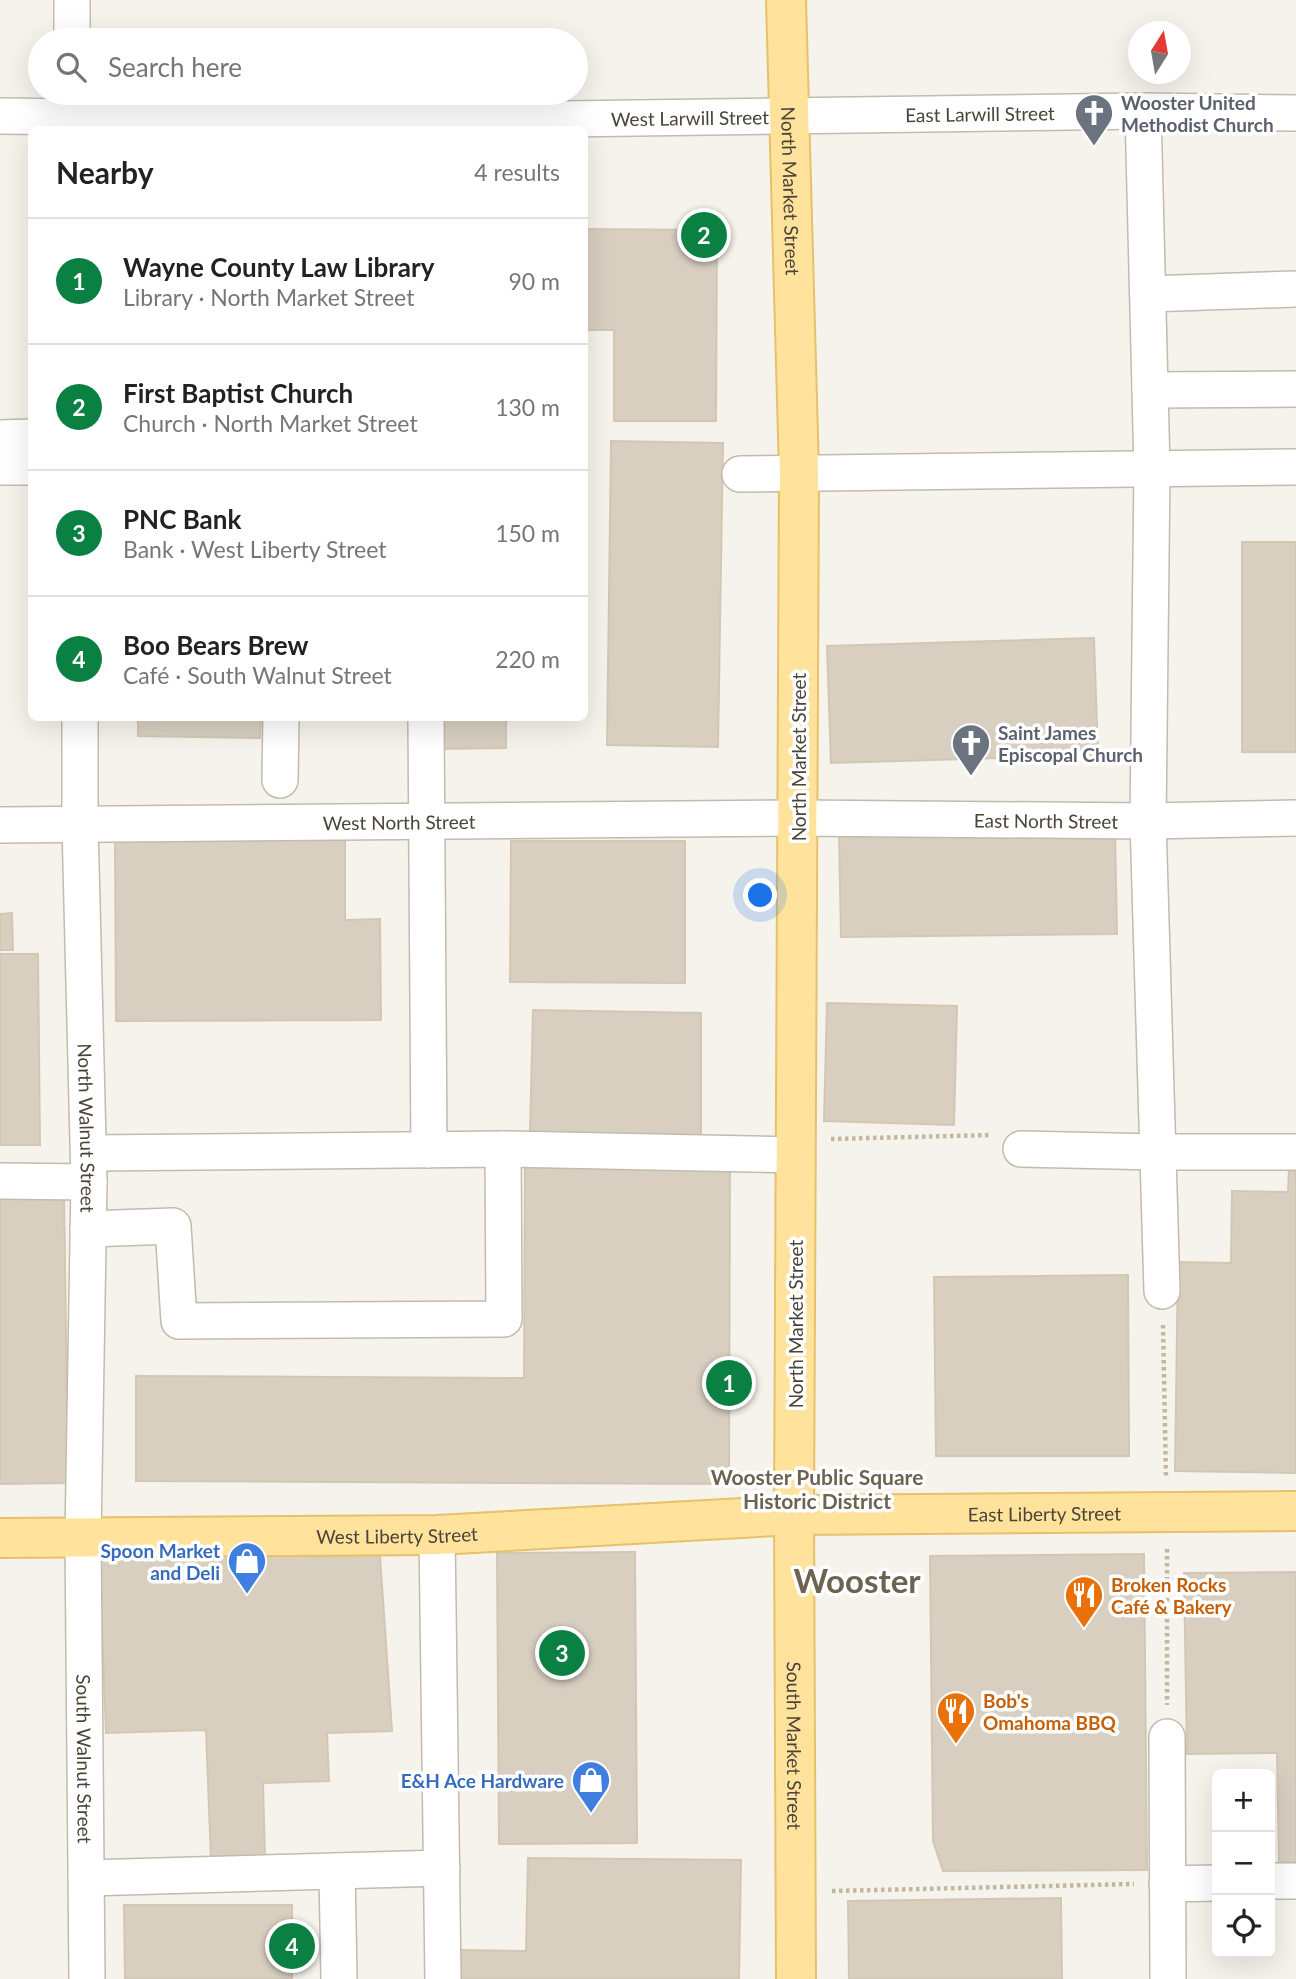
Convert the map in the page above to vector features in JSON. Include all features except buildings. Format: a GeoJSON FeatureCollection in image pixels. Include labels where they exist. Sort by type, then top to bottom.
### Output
{"type":"FeatureCollection","features":[{"type":"Feature","properties":{"kind":"main road","name":"North Market Street"},"geometry":{"type":"LineString","coordinates":[[786,0],[799,473],[794,1515]]}},
{"type":"Feature","properties":{"kind":"main road","name":"East Liberty Street"},"geometry":{"type":"LineString","coordinates":[[794,1515],[1296,1511]]}},
{"type":"Feature","properties":{"kind":"main road","name":"West Liberty Street"},"geometry":{"type":"LineString","coordinates":[[0,1538],[437,1535],[794,1515]]}},
{"type":"Feature","properties":{"kind":"main road","name":"South Market Street"},"geometry":{"type":"LineString","coordinates":[[794,1515],[796,1979]]}},
{"type":"Feature","properties":{"kind":"street"},"geometry":{"type":"LineString","coordinates":[[72,0],[72,28]]}},
{"type":"Feature","properties":{"kind":"street"},"geometry":{"type":"LineString","coordinates":[[1143,111],[1152,470],[1148,821],[1162,1291]]}},
{"type":"Feature","properties":{"kind":"street","name":"East Larwill Street"},"geometry":{"type":"LineString","coordinates":[[790,117],[1143,111],[1296,113]]}},
{"type":"Feature","properties":{"kind":"street","name":"West Larwill Street"},"geometry":{"type":"LineString","coordinates":[[0,116],[73,113],[422,125],[790,117]]}},
{"type":"Feature","properties":{"kind":"street"},"geometry":{"type":"LineString","coordinates":[[1147,295],[1296,289]]}},
{"type":"Feature","properties":{"kind":"street"},"geometry":{"type":"LineString","coordinates":[[1150,390],[1296,389]]}},
{"type":"Feature","properties":{"kind":"street"},"geometry":{"type":"LineString","coordinates":[[0,438],[28,437]]}},
{"type":"Feature","properties":{"kind":"street"},"geometry":{"type":"LineString","coordinates":[[0,467],[28,467]]}},
{"type":"Feature","properties":{"kind":"street"},"geometry":{"type":"LineString","coordinates":[[740,474],[1296,467]]}},
{"type":"Feature","properties":{"kind":"street","name":"North Walnut Street"},"geometry":{"type":"LineString","coordinates":[[80,721],[89,1168],[83,1538]]}},
{"type":"Feature","properties":{"kind":"street"},"geometry":{"type":"LineString","coordinates":[[280,780],[281,721]]}},
{"type":"Feature","properties":{"kind":"street"},"geometry":{"type":"LineString","coordinates":[[426,721],[429,1150]]}},
{"type":"Feature","properties":{"kind":"street","name":"East North Street"},"geometry":{"type":"LineString","coordinates":[[797,818],[1148,821],[1296,818]]}},
{"type":"Feature","properties":{"kind":"street","name":"West North Street"},"geometry":{"type":"LineString","coordinates":[[0,825],[797,818]]}},
{"type":"Feature","properties":{"kind":"street"},"geometry":{"type":"LineString","coordinates":[[1011,1142],[1158,1153],[1296,1152]]}},
{"type":"Feature","properties":{"kind":"street"},"geometry":{"type":"LineString","coordinates":[[0,1181],[89,1168],[429,1150],[796,1148]]}},
{"type":"Feature","properties":{"kind":"street"},"geometry":{"type":"LineString","coordinates":[[88,1229],[173,1226],[178,1321],[503,1319],[503,1149]]}},
{"type":"Feature","properties":{"kind":"street"},"geometry":{"type":"LineString","coordinates":[[437,1535],[443,1979]]}},
{"type":"Feature","properties":{"kind":"street","name":"South Walnut Street"},"geometry":{"type":"LineString","coordinates":[[83,1538],[87,1979]]}},
{"type":"Feature","properties":{"kind":"street"},"geometry":{"type":"LineString","coordinates":[[1167,1737],[1168,1979]]}},
{"type":"Feature","properties":{"kind":"street"},"geometry":{"type":"LineString","coordinates":[[86,1878],[442,1868]]}},
{"type":"Feature","properties":{"kind":"street"},"geometry":{"type":"LineString","coordinates":[[337,1871],[339,1979]]}},
{"type":"Feature","properties":{"kind":"street"},"geometry":{"type":"LineString","coordinates":[[1275,1881],[1296,1881]]}},
{"type":"Feature","properties":{"kind":"street"},"geometry":{"type":"LineString","coordinates":[[1167,1884],[1212,1883]]}},
{"type":"Feature","properties":{"kind":"path"},"geometry":{"type":"LineString","coordinates":[[796,1148],[1011,1142]]}},
{"type":"Feature","properties":{"kind":"path"},"geometry":{"type":"LineString","coordinates":[[1162,1291],[1167,1737]]}},
{"type":"Feature","properties":{"kind":"path"},"geometry":{"type":"LineString","coordinates":[[796,1892],[1167,1884]]}},
{"type":"Feature","properties":{"kind":"place","name":"Wooster United Methodist Church"},"geometry":{"type":"Point","coordinates":[1094,147]}},
{"type":"Feature","properties":{"kind":"place","name":"First Baptist Church"},"geometry":{"type":"Point","coordinates":[704,235]}},
{"type":"Feature","properties":{"kind":"place","name":"Saint James Episcopal Church"},"geometry":{"type":"Point","coordinates":[971,777]}},
{"type":"Feature","properties":{"kind":"place","name":"Wayne County Law Library"},"geometry":{"type":"Point","coordinates":[729,1383]}},
{"type":"Feature","properties":{"kind":"place","name":"Spoon Market and Deli"},"geometry":{"type":"Point","coordinates":[247,1595]}},
{"type":"Feature","properties":{"kind":"place","name":"Broken Rocks Café & Bakery"},"geometry":{"type":"Point","coordinates":[1084,1629]}},
{"type":"Feature","properties":{"kind":"place","name":"PNC Bank"},"geometry":{"type":"Point","coordinates":[562,1653]}},
{"type":"Feature","properties":{"kind":"place","name":"Bob's Omahoma BBQ"},"geometry":{"type":"Point","coordinates":[956,1745]}},
{"type":"Feature","properties":{"kind":"place","name":"E&H Ace Hardware"},"geometry":{"type":"Point","coordinates":[591,1814]}},
{"type":"Feature","properties":{"kind":"place","name":"Boo Bears Brew"},"geometry":{"type":"Point","coordinates":[292,1946]}},
{"type":"Feature","properties":{"kind":"district","name":"Wooster Public Square Historic District"},"geometry":{"type":"Point","coordinates":[817,1488]}},
{"type":"Feature","properties":{"kind":"district","name":"Wooster"},"geometry":{"type":"Point","coordinates":[857,1580]}}]}
